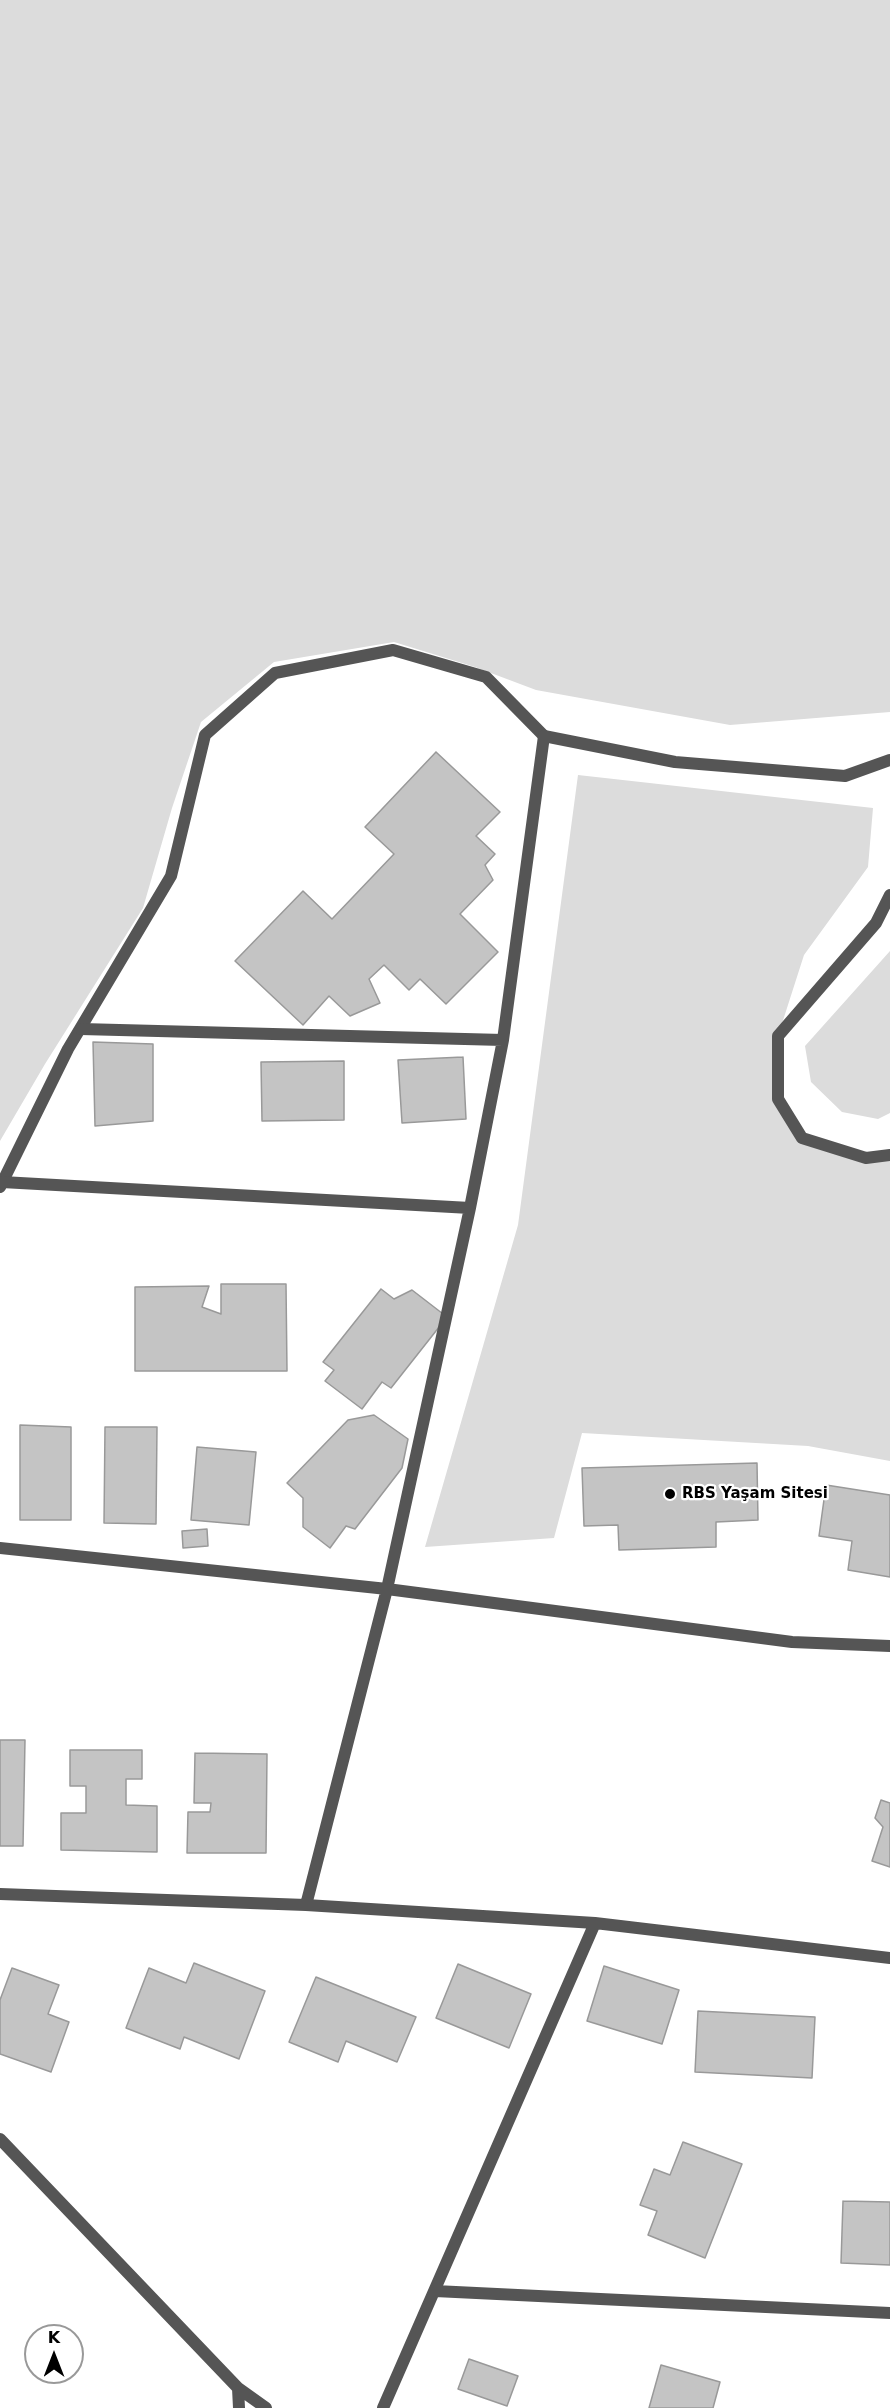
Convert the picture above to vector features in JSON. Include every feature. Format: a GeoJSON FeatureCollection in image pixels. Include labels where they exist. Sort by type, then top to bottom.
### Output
{"type":"FeatureCollection","features":[{"type":"Feature","properties":{"kind":"street"},"geometry":{"type":"LineString","coordinates":[[470,1208],[1,1185],[81,1029],[171,876],[205,735],[275,673],[393,650],[486,677],[543,736],[675,762],[845,776],[890,760]]}},
{"type":"Feature","properties":{"kind":"street"},"geometry":{"type":"LineString","coordinates":[[306,1905],[387,1589],[470,1208],[502,1040],[543,736]]}},
{"type":"Feature","properties":{"kind":"street"},"geometry":{"type":"LineString","coordinates":[[890,895],[876,923],[778,1036],[778,1099],[802,1138],[866,1158],[890,1155]]}},
{"type":"Feature","properties":{"kind":"street"},"geometry":{"type":"LineString","coordinates":[[81,1029],[502,1040]]}},
{"type":"Feature","properties":{"kind":"street"},"geometry":{"type":"LineString","coordinates":[[0,1548],[387,1589],[792,1642],[890,1646]]}},
{"type":"Feature","properties":{"kind":"street"},"geometry":{"type":"LineString","coordinates":[[0,1894],[306,1905],[595,1923],[890,1958]]}},
{"type":"Feature","properties":{"kind":"street"},"geometry":{"type":"LineString","coordinates":[[383,2408],[595,1923]]}},
{"type":"Feature","properties":{"kind":"street"},"geometry":{"type":"LineString","coordinates":[[0,2139],[238,2388],[266,2408]]}},
{"type":"Feature","properties":{"kind":"street"},"geometry":{"type":"LineString","coordinates":[[435,2291],[890,2313]]}},
{"type":"Feature","properties":{"kind":"street"},"geometry":{"type":"LineString","coordinates":[[238,2388],[239,2408]]}},
{"type":"Feature","properties":{"kind":"shaded area"},"geometry":{"type":"Polygon","coordinates":[[[0,0],[890,0],[890,712],[730,725],[536,690],[475,667],[394,642],[274,662],[201,722],[172,808],[143,908],[45,1064],[0,1141],[0,0]]]}},
{"type":"Feature","properties":{"kind":"shaded area"},"geometry":{"type":"Polygon","coordinates":[[[578,775],[873,808],[868,867],[804,955],[778,1036],[778,1099],[802,1138],[866,1158],[890,1155],[890,1461],[808,1446],[582,1433],[554,1538],[425,1547],[518,1225],[578,775]]]}},
{"type":"Feature","properties":{"kind":"shaded area"},"geometry":{"type":"Polygon","coordinates":[[[890,951],[890,1113],[878,1119],[842,1112],[811,1082],[805,1046],[890,951]]]}},
{"type":"Feature","properties":{"kind":"building"},"geometry":{"type":"Polygon","coordinates":[[[436,752],[500,812],[476,836],[495,854],[485,865],[493,880],[460,914],[498,952],[446,1004],[420,979],[409,990],[384,965],[369,979],[380,1003],[350,1016],[329,996],[303,1025],[235,961],[303,891],[332,919],[394,854],[365,827],[436,752]]]}},
{"type":"Feature","properties":{"kind":"building"},"geometry":{"type":"Polygon","coordinates":[[[93,1042],[153,1044],[153,1121],[95,1126],[93,1042]]]}},
{"type":"Feature","properties":{"kind":"building"},"geometry":{"type":"Polygon","coordinates":[[[463,1057],[466,1119],[402,1123],[398,1060],[463,1057]]]}},
{"type":"Feature","properties":{"kind":"building"},"geometry":{"type":"Polygon","coordinates":[[[344,1061],[344,1120],[262,1121],[261,1062],[344,1061]]]}},
{"type":"Feature","properties":{"kind":"building"},"geometry":{"type":"Polygon","coordinates":[[[221,1284],[286,1284],[287,1371],[135,1371],[135,1287],[209,1286],[202,1307],[221,1314],[221,1284]]]}},
{"type":"Feature","properties":{"kind":"building"},"geometry":{"type":"Polygon","coordinates":[[[381,1289],[394,1299],[412,1290],[447,1317],[391,1388],[382,1382],[362,1409],[325,1381],[334,1370],[323,1362],[381,1289]]]}},
{"type":"Feature","properties":{"kind":"building"},"geometry":{"type":"Polygon","coordinates":[[[374,1415],[408,1439],[402,1468],[355,1529],[346,1526],[330,1548],[303,1527],[303,1498],[287,1483],[348,1420],[374,1415]]]}},
{"type":"Feature","properties":{"kind":"building"},"geometry":{"type":"Polygon","coordinates":[[[20,1425],[71,1427],[71,1520],[20,1520],[20,1425]]]}},
{"type":"Feature","properties":{"kind":"building"},"geometry":{"type":"Polygon","coordinates":[[[105,1427],[157,1427],[156,1524],[104,1523],[105,1427]]]}},
{"type":"Feature","properties":{"kind":"building"},"geometry":{"type":"Polygon","coordinates":[[[197,1447],[256,1452],[249,1525],[191,1520],[197,1447]]]}},
{"type":"Feature","properties":{"kind":"building","name":"RBS Yaşam Sitesi"},"geometry":{"type":"Polygon","coordinates":[[[757,1463],[758,1520],[716,1522],[716,1547],[619,1550],[618,1525],[584,1526],[582,1468],[757,1463]]]}},
{"type":"Feature","properties":{"kind":"building","name":"RBS Yaşam Sitesi"},"geometry":{"type":"Polygon","coordinates":[[[826,1485],[890,1495],[890,1577],[848,1570],[852,1541],[819,1536],[826,1485]]]}},
{"type":"Feature","properties":{"kind":"building"},"geometry":{"type":"Polygon","coordinates":[[[207,1529],[208,1546],[183,1548],[182,1531],[207,1529]]]}},
{"type":"Feature","properties":{"kind":"building"},"geometry":{"type":"Polygon","coordinates":[[[0,1740],[25,1740],[23,1846],[0,1846],[0,1740]]]}},
{"type":"Feature","properties":{"kind":"building"},"geometry":{"type":"Polygon","coordinates":[[[70,1750],[142,1750],[142,1779],[126,1779],[126,1805],[157,1806],[157,1852],[61,1850],[61,1813],[86,1813],[86,1786],[70,1786],[70,1750]]]}},
{"type":"Feature","properties":{"kind":"building"},"geometry":{"type":"Polygon","coordinates":[[[195,1753],[267,1754],[266,1853],[187,1853],[188,1812],[210,1812],[211,1803],[194,1803],[195,1753]]]}},
{"type":"Feature","properties":{"kind":"building"},"geometry":{"type":"Polygon","coordinates":[[[881,1800],[890,1803],[890,1867],[872,1861],[883,1827],[875,1818],[881,1800]]]}},
{"type":"Feature","properties":{"kind":"building"},"geometry":{"type":"Polygon","coordinates":[[[194,1963],[265,1991],[239,2059],[184,2037],[180,2049],[126,2028],[149,1968],[186,1983],[194,1963]]]}},
{"type":"Feature","properties":{"kind":"building"},"geometry":{"type":"Polygon","coordinates":[[[458,1964],[531,1994],[509,2048],[436,2018],[458,1964]]]}},
{"type":"Feature","properties":{"kind":"building"},"geometry":{"type":"Polygon","coordinates":[[[604,1966],[679,1990],[662,2044],[587,2021],[604,1966]]]}},
{"type":"Feature","properties":{"kind":"building"},"geometry":{"type":"Polygon","coordinates":[[[12,1968],[59,1985],[48,2014],[69,2022],[51,2072],[0,2054],[0,2000],[12,1968]]]}},
{"type":"Feature","properties":{"kind":"building"},"geometry":{"type":"Polygon","coordinates":[[[316,1977],[416,2017],[397,2062],[346,2041],[338,2062],[289,2042],[316,1977]]]}},
{"type":"Feature","properties":{"kind":"building"},"geometry":{"type":"Polygon","coordinates":[[[698,2011],[815,2017],[812,2078],[695,2072],[698,2011]]]}},
{"type":"Feature","properties":{"kind":"building"},"geometry":{"type":"Polygon","coordinates":[[[683,2142],[742,2164],[705,2258],[648,2235],[657,2211],[640,2205],[654,2169],[670,2175],[683,2142]]]}},
{"type":"Feature","properties":{"kind":"building"},"geometry":{"type":"Polygon","coordinates":[[[843,2201],[890,2202],[890,2265],[841,2263],[843,2201]]]}},
{"type":"Feature","properties":{"kind":"building"},"geometry":{"type":"Polygon","coordinates":[[[469,2359],[518,2376],[507,2406],[458,2389],[469,2359]]]}},
{"type":"Feature","properties":{"kind":"building"},"geometry":{"type":"Polygon","coordinates":[[[661,2365],[720,2382],[713,2408],[649,2408],[661,2365]]]}},
{"type":"Feature","properties":{"kind":"place","name":"RBS Yaşam Sitesi"},"geometry":{"type":"Point","coordinates":[670,1494]}}]}
